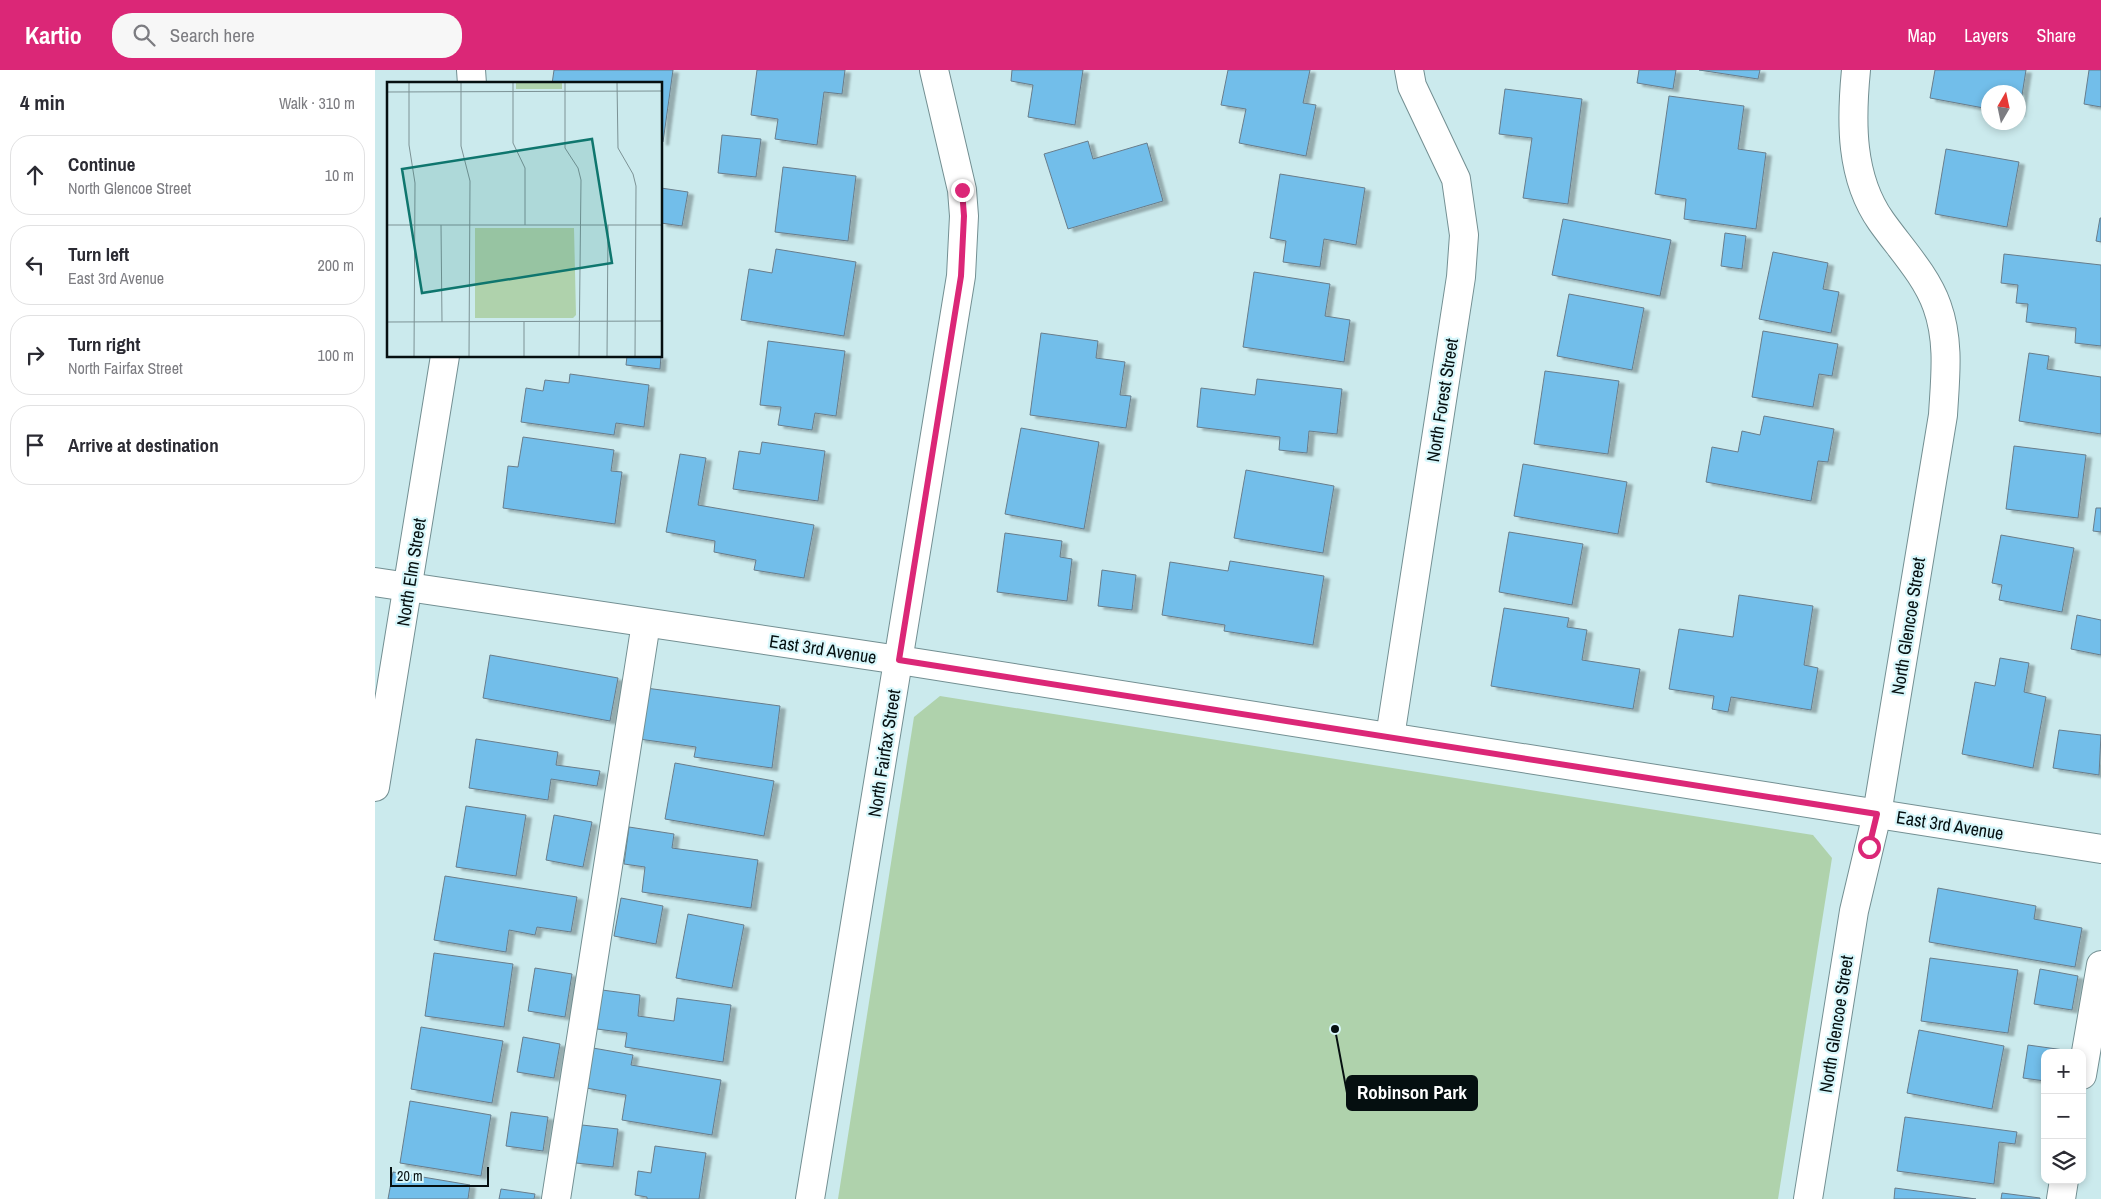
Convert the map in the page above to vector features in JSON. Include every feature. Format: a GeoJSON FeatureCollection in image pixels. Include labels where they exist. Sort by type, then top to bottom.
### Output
{"type":"FeatureCollection","features":[{"type":"Feature","properties":{"kind":"street","name":"North Fairfax Street"},"geometry":{"type":"LineString","coordinates":[[810,1199],[961,276],[964,216],[962,190],[934,70]]}},
{"type":"Feature","properties":{"kind":"street","name":"North Forest Street"},"geometry":{"type":"LineString","coordinates":[[1390,737],[1461,276],[1463,235],[1456,179],[1412,86],[1409,70]]}},
{"type":"Feature","properties":{"kind":"street","name":"North Glencoe Street"},"geometry":{"type":"LineString","coordinates":[[1808,1199],[1854,911],[1877,814],[1943,415],[1947,357],[1937,307],[1927,284],[1879,218],[1867,194],[1853,140],[1852,114],[1856,70]]}},
{"type":"Feature","properties":{"kind":"street","name":"North Elm Street"},"geometry":{"type":"LineString","coordinates":[[375,787],[445,358]]}},
{"type":"Feature","properties":{"kind":"street","name":"East 3rd Avenue"},"geometry":{"type":"LineString","coordinates":[[375,582],[899,660],[2101,849]]}},
{"type":"Feature","properties":{"kind":"street"},"geometry":{"type":"LineString","coordinates":[[556,1199],[646,622]]}},
{"type":"Feature","properties":{"kind":"street"},"geometry":{"type":"LineString","coordinates":[[2086,1052],[2101,965]]}},
{"type":"Feature","properties":{"kind":"street"},"geometry":{"type":"LineString","coordinates":[[2061,1199],[2063,1184]]}},
{"type":"Feature","properties":{"kind":"green space"},"geometry":{"type":"Polygon","coordinates":[[[940,696],[1813,835],[1832,858],[1778,1199],[838,1199],[914,717],[940,696]]]}},
{"type":"Feature","properties":{"kind":"building"},"geometry":{"type":"Polygon","coordinates":[[[554,70],[673,70],[663,142],[663,82],[552,82],[554,70]]]}},
{"type":"Feature","properties":{"kind":"building"},"geometry":{"type":"Polygon","coordinates":[[[757,70],[845,70],[842,94],[824,92],[817,145],[775,139],[778,119],[751,115],[757,70]]]}},
{"type":"Feature","properties":{"kind":"building"},"geometry":{"type":"Polygon","coordinates":[[[1012,70],[1083,70],[1075,125],[1028,117],[1033,85],[1011,81],[1012,70]]]}},
{"type":"Feature","properties":{"kind":"building"},"geometry":{"type":"Polygon","coordinates":[[[1228,70],[1310,70],[1303,103],[1316,105],[1306,156],[1239,143],[1246,109],[1221,105],[1228,70]]]}},
{"type":"Feature","properties":{"kind":"building"},"geometry":{"type":"Polygon","coordinates":[[[1639,70],[1676,70],[1673,89],[1637,83],[1639,70]]]}},
{"type":"Feature","properties":{"kind":"building"},"geometry":{"type":"Polygon","coordinates":[[[1699,70],[1760,70],[1758,79],[1699,70]]]}},
{"type":"Feature","properties":{"kind":"building"},"geometry":{"type":"Polygon","coordinates":[[[1935,70],[2026,70],[2024,85],[1981,85],[1981,108],[1930,98],[1935,70]]]}},
{"type":"Feature","properties":{"kind":"building"},"geometry":{"type":"Polygon","coordinates":[[[2089,70],[2101,70],[2101,107],[2084,104],[2089,70]]]}},
{"type":"Feature","properties":{"kind":"building"},"geometry":{"type":"Polygon","coordinates":[[[1505,89],[1582,99],[1568,204],[1523,198],[1532,138],[1499,134],[1505,89]]]}},
{"type":"Feature","properties":{"kind":"building"},"geometry":{"type":"Polygon","coordinates":[[[1669,96],[1744,106],[1738,149],[1766,153],[1756,229],[1684,219],[1686,199],[1655,194],[1669,96]]]}},
{"type":"Feature","properties":{"kind":"building"},"geometry":{"type":"Polygon","coordinates":[[[722,135],[761,139],[756,177],[718,173],[722,135]]]}},
{"type":"Feature","properties":{"kind":"building"},"geometry":{"type":"Polygon","coordinates":[[[1088,141],[1093,159],[1147,143],[1163,201],[1068,229],[1044,154],[1088,141]]]}},
{"type":"Feature","properties":{"kind":"building"},"geometry":{"type":"Polygon","coordinates":[[[1946,149],[2019,162],[2007,227],[1935,214],[1946,149]]]}},
{"type":"Feature","properties":{"kind":"building"},"geometry":{"type":"Polygon","coordinates":[[[783,167],[856,176],[848,241],[775,232],[783,167]]]}},
{"type":"Feature","properties":{"kind":"building"},"geometry":{"type":"Polygon","coordinates":[[[1280,174],[1365,188],[1356,245],[1324,239],[1320,267],[1283,262],[1286,241],[1270,238],[1280,174]]]}},
{"type":"Feature","properties":{"kind":"building"},"geometry":{"type":"Polygon","coordinates":[[[663,188],[688,192],[682,226],[663,223],[663,188]]]}},
{"type":"Feature","properties":{"kind":"building"},"geometry":{"type":"Polygon","coordinates":[[[2101,218],[2101,242],[2096,241],[2101,218]]]}},
{"type":"Feature","properties":{"kind":"building"},"geometry":{"type":"Polygon","coordinates":[[[1563,219],[1671,240],[1660,296],[1552,275],[1563,219]]]}},
{"type":"Feature","properties":{"kind":"building"},"geometry":{"type":"Polygon","coordinates":[[[1725,233],[1746,236],[1742,269],[1721,266],[1725,233]]]}},
{"type":"Feature","properties":{"kind":"building"},"geometry":{"type":"Polygon","coordinates":[[[776,249],[856,262],[844,336],[741,320],[749,269],[772,273],[776,249]]]}},
{"type":"Feature","properties":{"kind":"building"},"geometry":{"type":"Polygon","coordinates":[[[1773,252],[1828,263],[1823,289],[1839,292],[1831,333],[1759,319],[1773,252]]]}},
{"type":"Feature","properties":{"kind":"building"},"geometry":{"type":"Polygon","coordinates":[[[2004,254],[2101,265],[2101,346],[2075,343],[2076,328],[2026,322],[2028,304],[2016,303],[2018,285],[2001,283],[2004,254]]]}},
{"type":"Feature","properties":{"kind":"building"},"geometry":{"type":"Polygon","coordinates":[[[1254,272],[1330,284],[1325,316],[1350,320],[1344,362],[1243,347],[1254,272]]]}},
{"type":"Feature","properties":{"kind":"building"},"geometry":{"type":"Polygon","coordinates":[[[1569,294],[1644,308],[1632,370],[1557,356],[1569,294]]]}},
{"type":"Feature","properties":{"kind":"building"},"geometry":{"type":"Polygon","coordinates":[[[1763,331],[1838,344],[1832,376],[1819,374],[1813,407],[1752,397],[1763,331]]]}},
{"type":"Feature","properties":{"kind":"building"},"geometry":{"type":"Polygon","coordinates":[[[1041,333],[1098,341],[1096,358],[1125,362],[1120,395],[1131,396],[1126,428],[1030,415],[1041,333]]]}},
{"type":"Feature","properties":{"kind":"building"},"geometry":{"type":"Polygon","coordinates":[[[768,341],[845,351],[836,416],[815,413],[812,430],[778,425],[781,407],[760,405],[768,341]]]}},
{"type":"Feature","properties":{"kind":"building"},"geometry":{"type":"Polygon","coordinates":[[[2029,353],[2049,356],[2047,369],[2101,377],[2101,434],[2019,421],[2029,353]]]}},
{"type":"Feature","properties":{"kind":"building"},"geometry":{"type":"Polygon","coordinates":[[[627,358],[661,358],[660,369],[626,365],[627,358]]]}},
{"type":"Feature","properties":{"kind":"building"},"geometry":{"type":"Polygon","coordinates":[[[1545,371],[1619,381],[1608,454],[1534,444],[1545,371]]]}},
{"type":"Feature","properties":{"kind":"building"},"geometry":{"type":"Polygon","coordinates":[[[570,374],[649,385],[644,427],[616,423],[614,435],[521,422],[526,388],[543,391],[545,380],[569,383],[570,374]]]}},
{"type":"Feature","properties":{"kind":"building"},"geometry":{"type":"Polygon","coordinates":[[[1257,379],[1342,389],[1337,434],[1309,431],[1307,453],[1279,450],[1280,437],[1197,427],[1201,388],[1255,395],[1257,379]]]}},
{"type":"Feature","properties":{"kind":"building"},"geometry":{"type":"Polygon","coordinates":[[[1764,416],[1834,429],[1828,462],[1818,461],[1811,501],[1706,482],[1712,447],[1738,452],[1742,431],[1760,435],[1764,416]]]}},
{"type":"Feature","properties":{"kind":"building"},"geometry":{"type":"Polygon","coordinates":[[[1021,428],[1099,442],[1084,529],[1005,514],[1021,428]]]}},
{"type":"Feature","properties":{"kind":"building"},"geometry":{"type":"Polygon","coordinates":[[[523,437],[614,450],[611,471],[622,472],[615,524],[503,508],[508,466],[518,467],[523,437]]]}},
{"type":"Feature","properties":{"kind":"building"},"geometry":{"type":"Polygon","coordinates":[[[762,442],[825,451],[818,501],[733,489],[739,451],[760,454],[762,442]]]}},
{"type":"Feature","properties":{"kind":"building"},"geometry":{"type":"Polygon","coordinates":[[[2014,446],[2086,455],[2078,518],[2006,509],[2014,446]]]}},
{"type":"Feature","properties":{"kind":"building"},"geometry":{"type":"Polygon","coordinates":[[[680,454],[706,458],[698,505],[814,525],[804,578],[754,570],[756,560],[714,552],[715,541],[666,532],[680,454]]]}},
{"type":"Feature","properties":{"kind":"building"},"geometry":{"type":"Polygon","coordinates":[[[1523,464],[1627,482],[1618,534],[1514,516],[1523,464]]]}},
{"type":"Feature","properties":{"kind":"building"},"geometry":{"type":"Polygon","coordinates":[[[1246,470],[1334,486],[1323,553],[1234,538],[1246,470]]]}},
{"type":"Feature","properties":{"kind":"building"},"geometry":{"type":"Polygon","coordinates":[[[2096,508],[2101,508],[2101,532],[2093,531],[2096,508]]]}},
{"type":"Feature","properties":{"kind":"building"},"geometry":{"type":"Polygon","coordinates":[[[1509,532],[1583,544],[1572,605],[1499,592],[1509,532]]]}},
{"type":"Feature","properties":{"kind":"building"},"geometry":{"type":"Polygon","coordinates":[[[1005,533],[1062,541],[1060,557],[1072,559],[1067,601],[997,592],[1005,533]]]}},
{"type":"Feature","properties":{"kind":"building"},"geometry":{"type":"Polygon","coordinates":[[[2001,535],[2074,548],[2062,612],[1999,600],[2002,585],[1992,583],[2001,535]]]}},
{"type":"Feature","properties":{"kind":"building"},"geometry":{"type":"Polygon","coordinates":[[[1230,561],[1324,576],[1313,645],[1224,631],[1225,625],[1162,615],[1170,562],[1228,571],[1230,561]]]}},
{"type":"Feature","properties":{"kind":"building"},"geometry":{"type":"Polygon","coordinates":[[[1102,570],[1136,575],[1132,610],[1098,606],[1102,570]]]}},
{"type":"Feature","properties":{"kind":"building"},"geometry":{"type":"Polygon","coordinates":[[[1739,595],[1813,606],[1804,665],[1818,668],[1811,710],[1731,697],[1728,712],[1712,709],[1714,696],[1669,689],[1679,629],[1733,637],[1739,595]]]}},
{"type":"Feature","properties":{"kind":"building"},"geometry":{"type":"Polygon","coordinates":[[[1504,608],[1569,618],[1567,627],[1587,630],[1582,660],[1640,669],[1633,709],[1491,686],[1504,608]]]}},
{"type":"Feature","properties":{"kind":"building"},"geometry":{"type":"Polygon","coordinates":[[[2077,615],[2101,620],[2101,655],[2071,649],[2077,615]]]}},
{"type":"Feature","properties":{"kind":"building"},"geometry":{"type":"Polygon","coordinates":[[[490,655],[618,678],[610,721],[483,698],[490,655]]]}},
{"type":"Feature","properties":{"kind":"building"},"geometry":{"type":"Polygon","coordinates":[[[2000,658],[2029,663],[2024,692],[2046,697],[2033,768],[1962,754],[1975,682],[1995,686],[2000,658]]]}},
{"type":"Feature","properties":{"kind":"building"},"geometry":{"type":"Polygon","coordinates":[[[646,688],[780,706],[772,768],[694,757],[696,747],[639,739],[646,688]]]}},
{"type":"Feature","properties":{"kind":"building"},"geometry":{"type":"Polygon","coordinates":[[[2059,730],[2101,735],[2099,775],[2053,768],[2059,730]]]}},
{"type":"Feature","properties":{"kind":"building"},"geometry":{"type":"Polygon","coordinates":[[[476,739],[558,752],[556,765],[600,771],[597,786],[551,779],[548,800],[469,788],[476,739]]]}},
{"type":"Feature","properties":{"kind":"building"},"geometry":{"type":"Polygon","coordinates":[[[675,763],[774,781],[764,836],[665,819],[675,763]]]}},
{"type":"Feature","properties":{"kind":"building"},"geometry":{"type":"Polygon","coordinates":[[[466,806],[526,815],[516,876],[456,867],[466,806]]]}},
{"type":"Feature","properties":{"kind":"building"},"geometry":{"type":"Polygon","coordinates":[[[554,815],[592,822],[583,867],[546,860],[554,815]]]}},
{"type":"Feature","properties":{"kind":"building"},"geometry":{"type":"Polygon","coordinates":[[[629,827],[674,834],[672,848],[758,860],[751,908],[642,892],[645,867],[624,864],[629,827]]]}},
{"type":"Feature","properties":{"kind":"building"},"geometry":{"type":"Polygon","coordinates":[[[445,876],[577,897],[571,932],[537,927],[535,935],[509,930],[506,952],[434,940],[445,876]]]}},
{"type":"Feature","properties":{"kind":"building"},"geometry":{"type":"Polygon","coordinates":[[[1938,888],[2036,906],[2034,919],[2082,928],[2075,967],[1929,942],[1938,888]]]}},
{"type":"Feature","properties":{"kind":"building"},"geometry":{"type":"Polygon","coordinates":[[[621,898],[663,906],[656,944],[614,936],[621,898]]]}},
{"type":"Feature","properties":{"kind":"building"},"geometry":{"type":"Polygon","coordinates":[[[688,914],[744,925],[732,988],[676,978],[688,914]]]}},
{"type":"Feature","properties":{"kind":"building"},"geometry":{"type":"Polygon","coordinates":[[[434,953],[513,964],[504,1027],[425,1016],[434,953]]]}},
{"type":"Feature","properties":{"kind":"building"},"geometry":{"type":"Polygon","coordinates":[[[1930,958],[2018,970],[2008,1033],[1921,1021],[1930,958]]]}},
{"type":"Feature","properties":{"kind":"building"},"geometry":{"type":"Polygon","coordinates":[[[535,968],[572,974],[565,1017],[528,1011],[535,968]]]}},
{"type":"Feature","properties":{"kind":"building"},"geometry":{"type":"Polygon","coordinates":[[[2040,969],[2078,976],[2072,1010],[2034,1004],[2040,969]]]}},
{"type":"Feature","properties":{"kind":"building"},"geometry":{"type":"Polygon","coordinates":[[[602,990],[640,995],[638,1016],[674,1021],[677,998],[731,1005],[723,1062],[625,1047],[627,1033],[597,1029],[602,990]]]}},
{"type":"Feature","properties":{"kind":"building"},"geometry":{"type":"Polygon","coordinates":[[[421,1027],[503,1041],[492,1103],[411,1089],[421,1027]]]}},
{"type":"Feature","properties":{"kind":"building"},"geometry":{"type":"Polygon","coordinates":[[[1919,1030],[2004,1046],[1992,1109],[1907,1093],[1919,1030]]]}},
{"type":"Feature","properties":{"kind":"building"},"geometry":{"type":"Polygon","coordinates":[[[523,1037],[560,1044],[554,1078],[517,1072],[523,1037]]]}},
{"type":"Feature","properties":{"kind":"building"},"geometry":{"type":"Polygon","coordinates":[[[2028,1045],[2057,1049],[2041,1049],[2041,1080],[2023,1078],[2028,1045]]]}},
{"type":"Feature","properties":{"kind":"building"},"geometry":{"type":"Polygon","coordinates":[[[593,1048],[633,1055],[631,1065],[721,1080],[712,1135],[622,1120],[626,1095],[586,1088],[593,1048]]]}},
{"type":"Feature","properties":{"kind":"building"},"geometry":{"type":"Polygon","coordinates":[[[410,1101],[491,1115],[481,1176],[400,1163],[410,1101]]]}},
{"type":"Feature","properties":{"kind":"building"},"geometry":{"type":"Polygon","coordinates":[[[511,1112],[548,1117],[543,1151],[506,1146],[511,1112]]]}},
{"type":"Feature","properties":{"kind":"building"},"geometry":{"type":"Polygon","coordinates":[[[1905,1117],[2017,1132],[2015,1144],[1999,1142],[1994,1184],[1897,1171],[1905,1117]]]}},
{"type":"Feature","properties":{"kind":"building"},"geometry":{"type":"Polygon","coordinates":[[[582,1125],[618,1129],[613,1167],[576,1163],[582,1125]]]}},
{"type":"Feature","properties":{"kind":"building"},"geometry":{"type":"Polygon","coordinates":[[[655,1146],[706,1153],[699,1199],[647,1199],[647,1197],[635,1195],[638,1171],[651,1173],[655,1146]]]}},
{"type":"Feature","properties":{"kind":"building"},"geometry":{"type":"Polygon","coordinates":[[[393,1172],[470,1185],[468,1199],[388,1199],[393,1172]]]}},
{"type":"Feature","properties":{"kind":"building"},"geometry":{"type":"Polygon","coordinates":[[[1895,1188],[1976,1199],[1894,1199],[1895,1188]]]}},
{"type":"Feature","properties":{"kind":"building"},"geometry":{"type":"Polygon","coordinates":[[[501,1189],[535,1194],[534,1199],[499,1199],[501,1189]]]}},
{"type":"Feature","properties":{"kind":"building"},"geometry":{"type":"Polygon","coordinates":[[[2002,1193],[2040,1198],[2040,1199],[2001,1199],[2002,1193]]]}},
{"type":"Feature","properties":{"kind":"place","name":"Robinson Park"},"geometry":{"type":"Point","coordinates":[1335,1029]}},
{"type":"Feature","properties":{"kind":"route"},"geometry":{"type":"LineString","coordinates":[[962,190],[964,216],[961,276],[899,660],[1877,814],[1869,847]]}}]}
